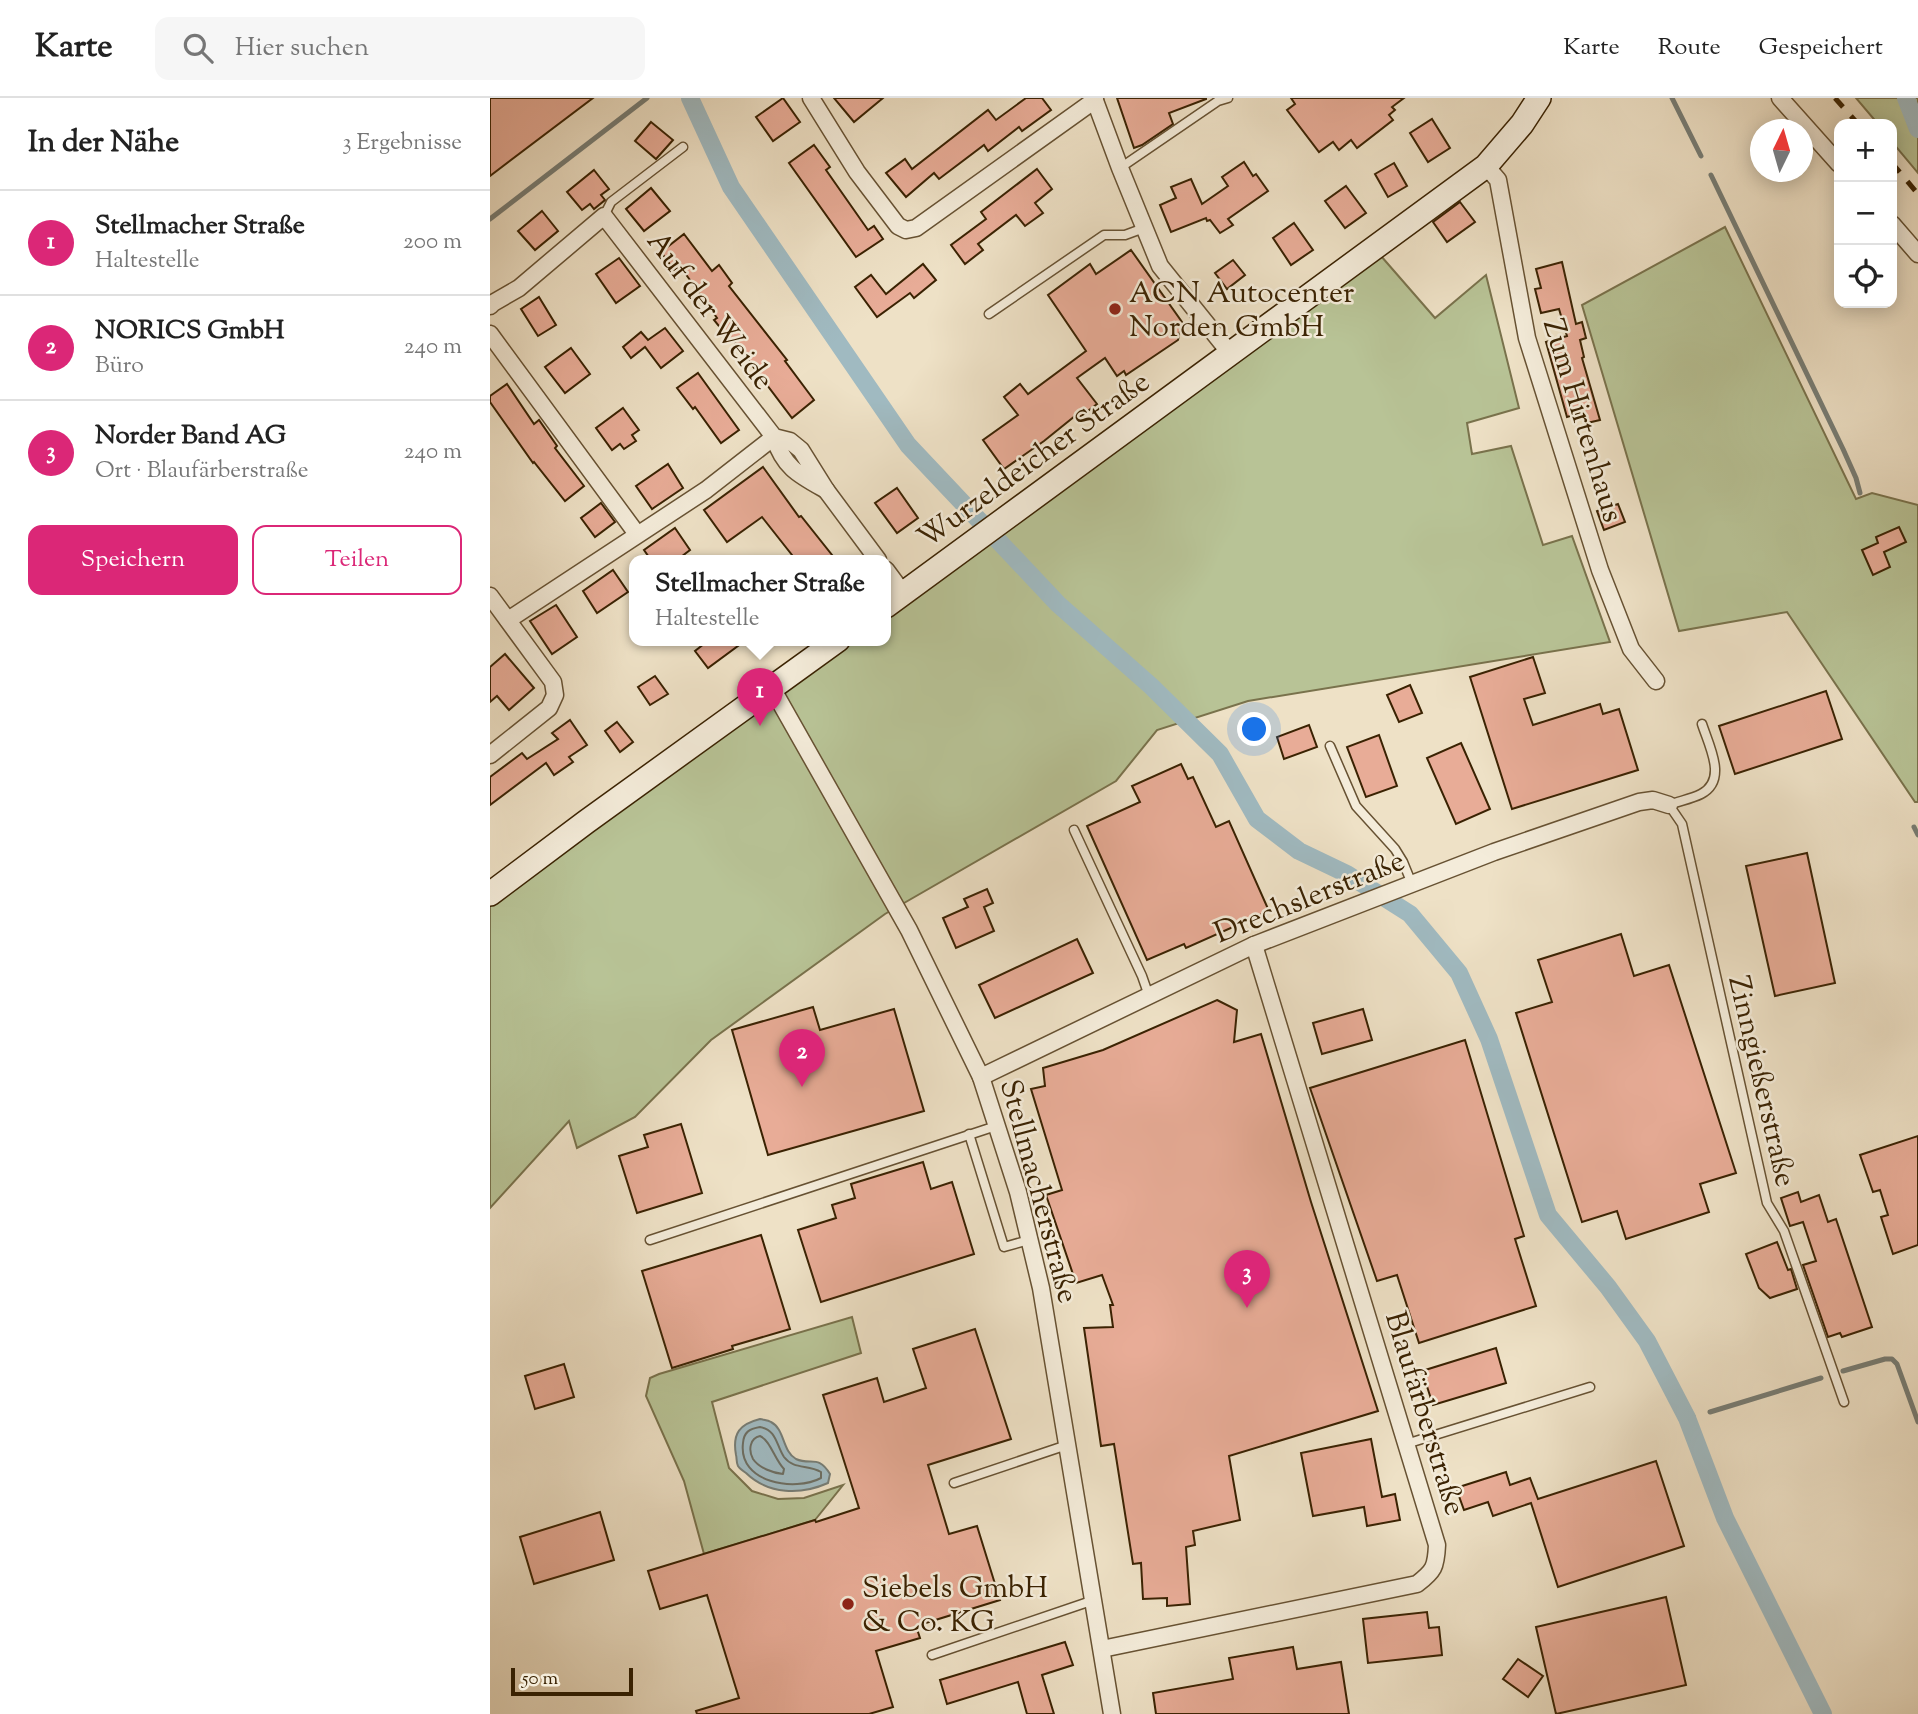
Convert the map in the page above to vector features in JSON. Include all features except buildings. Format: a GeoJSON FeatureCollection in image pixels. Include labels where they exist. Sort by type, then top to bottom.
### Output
{"type":"FeatureCollection","features":[{"type":"Feature","properties":{"kind":"main road","name":"Wurzeldeicher Straße"},"geometry":{"type":"LineString","coordinates":[[895,599],[1486,166],[1522,124],[1539,98]]}},
{"type":"Feature","properties":{"kind":"main road"},"geometry":{"type":"LineString","coordinates":[[490,894],[830,646]]}},
{"type":"Feature","properties":{"kind":"street"},"geometry":{"type":"LineString","coordinates":[[811,98],[857,172],[898,226],[906,230],[916,228],[1095,99],[1160,266],[1230,353]]}},
{"type":"Feature","properties":{"kind":"street"},"geometry":{"type":"LineString","coordinates":[[1780,98],[1834,158]]}},
{"type":"Feature","properties":{"kind":"street","name":"Zum Hirtenhaus"},"geometry":{"type":"LineString","coordinates":[[1486,166],[1498,180],[1527,338],[1600,570],[1631,649],[1656,681]]}},
{"type":"Feature","properties":{"kind":"street"},"geometry":{"type":"LineString","coordinates":[[490,306],[519,288],[604,216]]}},
{"type":"Feature","properties":{"kind":"street","name":"Auf der Weide"},"geometry":{"type":"LineString","coordinates":[[604,216],[774,437],[778,452],[795,472],[826,490],[874,555]]}},
{"type":"Feature","properties":{"kind":"street"},"geometry":{"type":"LineString","coordinates":[[1897,230],[1918,254]]}},
{"type":"Feature","properties":{"kind":"street"},"geometry":{"type":"LineString","coordinates":[[490,334],[637,534]]}},
{"type":"Feature","properties":{"kind":"street"},"geometry":{"type":"LineString","coordinates":[[508,620],[706,490],[774,437]]}},
{"type":"Feature","properties":{"kind":"street"},"geometry":{"type":"LineString","coordinates":[[490,596],[553,682],[555,695],[549,708],[490,755]]}},
{"type":"Feature","properties":{"kind":"street","name":"Stellmacherstraße"},"geometry":{"type":"LineString","coordinates":[[772,688],[909,930],[981,1077],[1017,1192],[1041,1288],[1112,1714]]}},
{"type":"Feature","properties":{"kind":"street","name":"Drechslerstraße"},"geometry":{"type":"LineString","coordinates":[[981,1077],[1254,945],[1494,852],[1639,802],[1653,800],[1669,805]]}},
{"type":"Feature","properties":{"kind":"street","name":"Blaufärberstraße"},"geometry":{"type":"LineString","coordinates":[[1102,1649],[1417,1584],[1430,1574],[1436,1562],[1437,1545],[1254,945]]}},
{"type":"Feature","properties":{"kind":"lane"},"geometry":{"type":"LineString","coordinates":[[1120,168],[1218,101],[1228,98]]}},
{"type":"Feature","properties":{"kind":"lane"},"geometry":{"type":"LineString","coordinates":[[604,216],[611,202],[683,147]]}},
{"type":"Feature","properties":{"kind":"lane"},"geometry":{"type":"LineString","coordinates":[[989,314],[1104,235],[1125,235],[1144,228]]}},
{"type":"Feature","properties":{"kind":"lane"},"geometry":{"type":"LineString","coordinates":[[1669,805],[1700,794],[1715,778],[1715,767],[1702,724]]}},
{"type":"Feature","properties":{"kind":"lane"},"geometry":{"type":"LineString","coordinates":[[1330,746],[1356,806],[1395,849],[1412,884]]}},
{"type":"Feature","properties":{"kind":"lane","name":"Zinngießerstraße"},"geometry":{"type":"LineString","coordinates":[[1669,805],[1682,824],[1767,1203],[1784,1231],[1844,1402]]}},
{"type":"Feature","properties":{"kind":"lane"},"geometry":{"type":"LineString","coordinates":[[1074,830],[1149,996]]}},
{"type":"Feature","properties":{"kind":"lane"},"geometry":{"type":"LineString","coordinates":[[650,1240],[996,1126]]}},
{"type":"Feature","properties":{"kind":"lane"},"geometry":{"type":"LineString","coordinates":[[969,1134],[1004,1247],[1029,1240]]}},
{"type":"Feature","properties":{"kind":"lane"},"geometry":{"type":"LineString","coordinates":[[1406,1444],[1590,1387]]}},
{"type":"Feature","properties":{"kind":"lane"},"geometry":{"type":"LineString","coordinates":[[954,1483],[1067,1445]]}},
{"type":"Feature","properties":{"kind":"lane"},"geometry":{"type":"LineString","coordinates":[[932,1655],[1094,1600]]}},
{"type":"Feature","properties":{"kind":"green space"},"geometry":{"type":"Polygon","coordinates":[[[1856,98],[1918,98],[1918,173],[1897,148],[1897,119],[1874,119],[1856,98]]]}},
{"type":"Feature","properties":{"kind":"green space"},"geometry":{"type":"Polygon","coordinates":[[[1725,227],[1856,499],[1872,493],[1918,505],[1918,802],[1915,802],[1787,612],[1679,631],[1582,305],[1725,227]]]}},
{"type":"Feature","properties":{"kind":"green space"},"geometry":{"type":"Polygon","coordinates":[[[1381,256],[1435,318],[1486,275],[1519,408],[1467,423],[1472,454],[1511,446],[1543,545],[1572,536],[1610,642],[1248,701],[1157,730],[1116,781],[885,914],[711,1040],[635,1117],[577,1148],[569,1121],[490,1208],[490,905],[846,646],[891,646],[891,612],[1381,256]]]}},
{"type":"Feature","properties":{"kind":"green space"},"geometry":{"type":"Polygon","coordinates":[[[852,1317],[861,1353],[712,1402],[729,1468],[752,1491],[778,1499],[804,1498],[843,1485],[815,1520],[704,1554],[684,1481],[646,1396],[650,1378],[852,1317]]]}},
{"type":"Feature","properties":{"kind":"water"},"geometry":{"type":"Polygon","coordinates":[[[760,1419],[776,1425],[788,1451],[796,1459],[822,1464],[830,1474],[828,1483],[807,1490],[785,1491],[765,1486],[741,1469],[738,1466],[735,1447],[737,1435],[747,1424],[760,1419]]]}},
{"type":"Feature","properties":{"kind":"waterway"},"geometry":{"type":"LineString","coordinates":[[490,219],[647,98]]}},
{"type":"Feature","properties":{"kind":"waterway"},"geometry":{"type":"LineString","coordinates":[[690,98],[731,187],[908,445],[1058,604],[1151,686],[1220,754],[1257,819],[1299,851],[1347,874],[1410,914],[1459,973],[1489,1039],[1548,1215],[1608,1287],[1647,1341],[1687,1418],[1725,1518],[1823,1714]]}},
{"type":"Feature","properties":{"kind":"waterway"},"geometry":{"type":"LineString","coordinates":[[1672,98],[1701,156]]}},
{"type":"Feature","properties":{"kind":"waterway"},"geometry":{"type":"LineString","coordinates":[[1906,98],[1918,129]]}},
{"type":"Feature","properties":{"kind":"waterway"},"geometry":{"type":"LineString","coordinates":[[1711,175],[1843,449],[1860,493]]}},
{"type":"Feature","properties":{"kind":"waterway"},"geometry":{"type":"LineString","coordinates":[[1914,827],[1918,835]]}},
{"type":"Feature","properties":{"kind":"waterway"},"geometry":{"type":"LineString","coordinates":[[1843,1371],[1892,1359],[1897,1364],[1918,1422]]}},
{"type":"Feature","properties":{"kind":"waterway"},"geometry":{"type":"LineString","coordinates":[[1710,1412],[1821,1378]]}},
{"type":"Feature","properties":{"kind":"waterway"},"geometry":{"type":"LineString","coordinates":[[1687,1418],[1693,1416]]}},
{"type":"Feature","properties":{"kind":"railway"},"geometry":{"type":"LineString","coordinates":[[1835,98],[1854,119]]}},
{"type":"Feature","properties":{"kind":"railway"},"geometry":{"type":"LineString","coordinates":[[1897,169],[1918,194]]}},
{"type":"Feature","properties":{"kind":"place","name":"ACN Autocenter Norden GmbH"},"geometry":{"type":"Point","coordinates":[1115,309]}},
{"type":"Feature","properties":{"kind":"place","name":"Stellmacher Straße"},"geometry":{"type":"Point","coordinates":[760,726]}},
{"type":"Feature","properties":{"kind":"place","name":"NORICS GmbH"},"geometry":{"type":"Point","coordinates":[802,1087]}},
{"type":"Feature","properties":{"kind":"place","name":"Norder Band AG"},"geometry":{"type":"Point","coordinates":[1247,1308]}},
{"type":"Feature","properties":{"kind":"place","name":"Siebels GmbH & Co. KG"},"geometry":{"type":"Point","coordinates":[848,1604]}}]}
